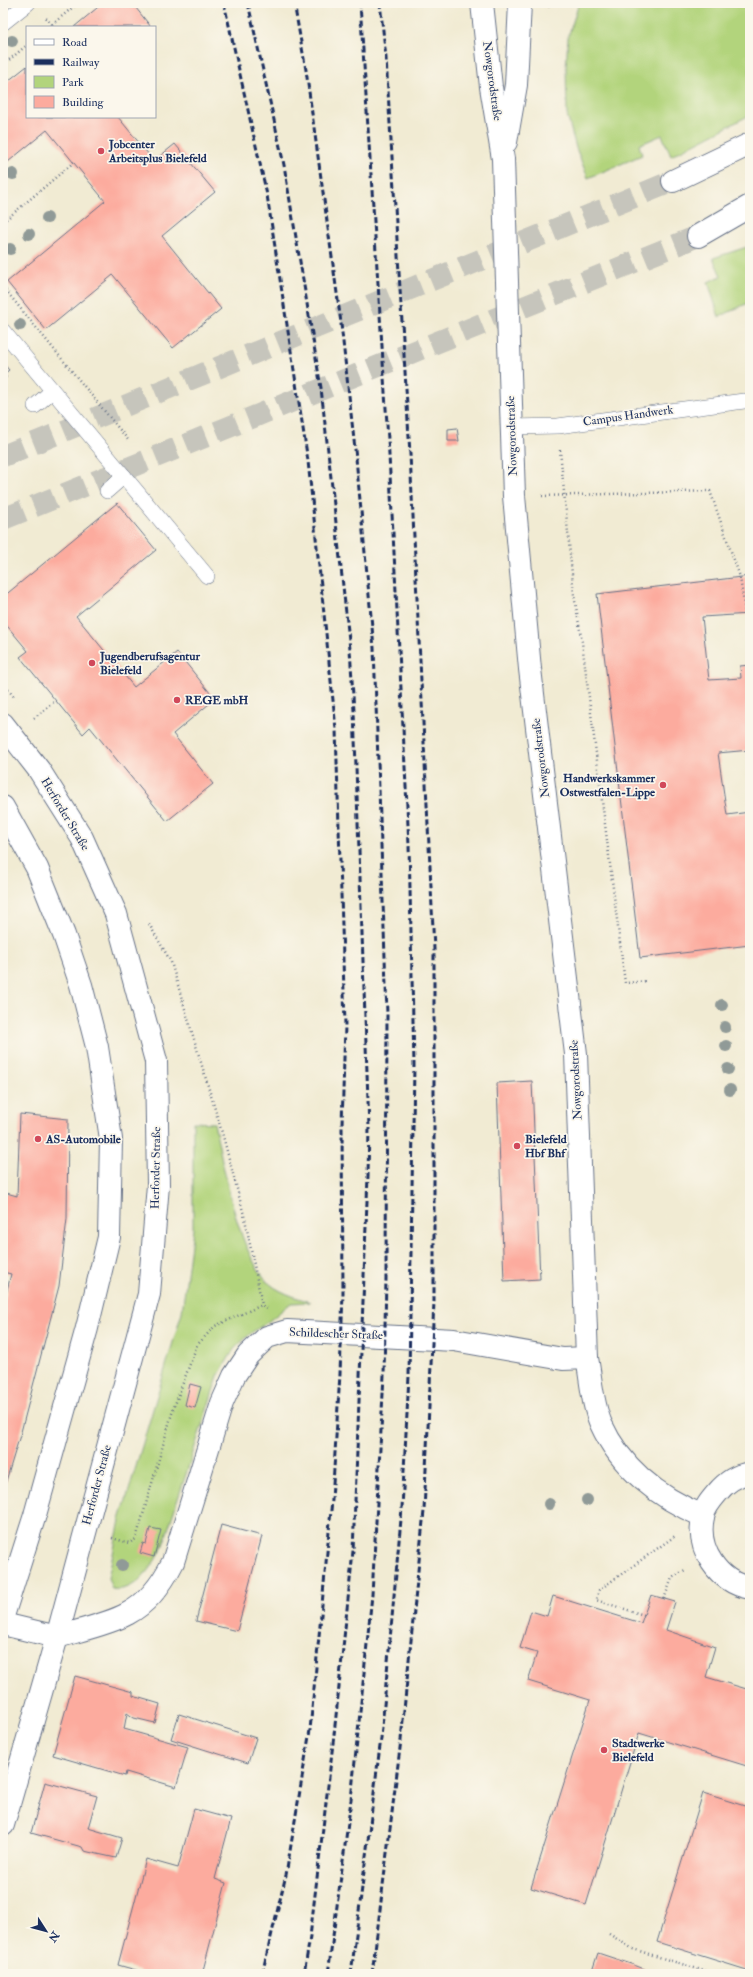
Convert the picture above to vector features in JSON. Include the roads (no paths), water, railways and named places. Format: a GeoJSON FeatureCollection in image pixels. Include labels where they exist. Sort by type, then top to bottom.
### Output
{"type":"FeatureCollection","features":[{"type":"Feature","properties":{"kind":"main road","name":"Nowgorodstraße"},"geometry":{"type":"LineString","coordinates":[[482,3],[491,88],[503,159],[514,496],[530,669],[576,1054],[588,1358]]}},
{"type":"Feature","properties":{"kind":"main road","name":"Nowgorodstraße"},"geometry":{"type":"LineString","coordinates":[[503,159],[516,85],[520,3]]}},
{"type":"Feature","properties":{"kind":"main road"},"geometry":{"type":"LineString","coordinates":[[673,181],[750,144]]}},
{"type":"Feature","properties":{"kind":"main road"},"geometry":{"type":"LineString","coordinates":[[750,206],[698,236],[750,217]]}},
{"type":"Feature","properties":{"kind":"main road","name":"Herforder Straße"},"geometry":{"type":"LineString","coordinates":[[3,724],[39,770],[82,838],[116,914],[156,1061],[158,1185],[149,1294],[57,1637],[3,1825]]}},
{"type":"Feature","properties":{"kind":"main road"},"geometry":{"type":"LineString","coordinates":[[3,751],[12,752],[39,770]]}},
{"type":"Feature","properties":{"kind":"main road"},"geometry":{"type":"LineString","coordinates":[[3,807],[37,868],[64,935],[81,985],[97,1047],[111,1139],[109,1237],[35,1515],[3,1616]]}},
{"type":"Feature","properties":{"kind":"main road","name":"Schildescher Straße"},"geometry":{"type":"LineString","coordinates":[[57,1637],[127,1614],[147,1599],[163,1581],[173,1562],[222,1403],[234,1376],[248,1356],[267,1337],[287,1331],[454,1340],[563,1359],[588,1358]]}},
{"type":"Feature","properties":{"kind":"main road"},"geometry":{"type":"LineString","coordinates":[[588,1358],[593,1393],[601,1422],[613,1446],[630,1469],[685,1509],[703,1516]]}},
{"type":"Feature","properties":{"kind":"main road"},"geometry":{"type":"LineString","coordinates":[[750,1473],[744,1474],[724,1484],[710,1501],[703,1516],[702,1538],[707,1554],[715,1568],[727,1579],[741,1586],[750,1588]]}},
{"type":"Feature","properties":{"kind":"main road"},"geometry":{"type":"LineString","coordinates":[[3,1624],[57,1637]]}},
{"type":"Feature","properties":{"kind":"lane"},"geometry":{"type":"LineString","coordinates":[[3,23],[28,3]]}},
{"type":"Feature","properties":{"kind":"lane"},"geometry":{"type":"LineString","coordinates":[[3,331],[207,576]]}},
{"type":"Feature","properties":{"kind":"lane"},"geometry":{"type":"LineString","coordinates":[[35,406],[52,391]]}},
{"type":"Feature","properties":{"kind":"lane","name":"Campus Handwerk"},"geometry":{"type":"LineString","coordinates":[[512,427],[558,426],[744,401]]}},
{"type":"Feature","properties":{"kind":"lane"},"geometry":{"type":"LineString","coordinates":[[107,490],[124,476]]}},
{"type":"Feature","properties":{"kind":"tunnel"},"geometry":{"type":"LineString","coordinates":[[3,456],[673,181]]}},
{"type":"Feature","properties":{"kind":"tunnel"},"geometry":{"type":"LineString","coordinates":[[3,519],[698,236]]}},
{"type":"Feature","properties":{"kind":"railway"},"geometry":{"type":"LineString","coordinates":[[224,3],[267,195],[308,461],[336,729],[345,1025],[342,1125],[343,1293],[340,1374],[332,1500],[310,1730],[286,1875],[262,1974]]}},
{"type":"Feature","properties":{"kind":"railway"},"geometry":{"type":"LineString","coordinates":[[248,3],[284,165],[321,388],[350,649],[354,711],[369,1128],[353,1551],[334,1735],[310,1937],[304,1974]]}},
{"type":"Feature","properties":{"kind":"railway"},"geometry":{"type":"LineString","coordinates":[[294,3],[306,70],[340,315],[356,458],[374,648],[387,1014],[384,1375],[372,1595],[351,1800],[328,1974]]}},
{"type":"Feature","properties":{"kind":"railway"},"geometry":{"type":"LineString","coordinates":[[351,1974],[381,1738],[402,1508],[409,1376],[414,1065],[409,845],[389,455],[360,3]]}},
{"type":"Feature","properties":{"kind":"railway"},"geometry":{"type":"LineString","coordinates":[[372,1974],[401,1740],[424,1511],[434,1302],[434,949],[410,454],[386,58],[380,3]]}},
{"type":"Feature","properties":{"kind":"place","name":"Jobcenter Arbeitsplus Bielefeld"},"geometry":{"type":"Point","coordinates":[101,151]}},
{"type":"Feature","properties":{"kind":"place","name":"Jugendberufsagentur Bielefeld"},"geometry":{"type":"Point","coordinates":[92,663]}},
{"type":"Feature","properties":{"kind":"place","name":"REGE mbH"},"geometry":{"type":"Point","coordinates":[177,700]}},
{"type":"Feature","properties":{"kind":"place","name":"Handwerkskammer Ostwestfalen-Lippe"},"geometry":{"type":"Point","coordinates":[663,785]}},
{"type":"Feature","properties":{"kind":"place","name":"AS-Automobile"},"geometry":{"type":"Point","coordinates":[38,1139]}},
{"type":"Feature","properties":{"kind":"place","name":"Bielefeld Hbf Bhf"},"geometry":{"type":"Point","coordinates":[517,1146]}},
{"type":"Feature","properties":{"kind":"place","name":"Stadtwerke Bielefeld"},"geometry":{"type":"Point","coordinates":[604,1750]}}]}
